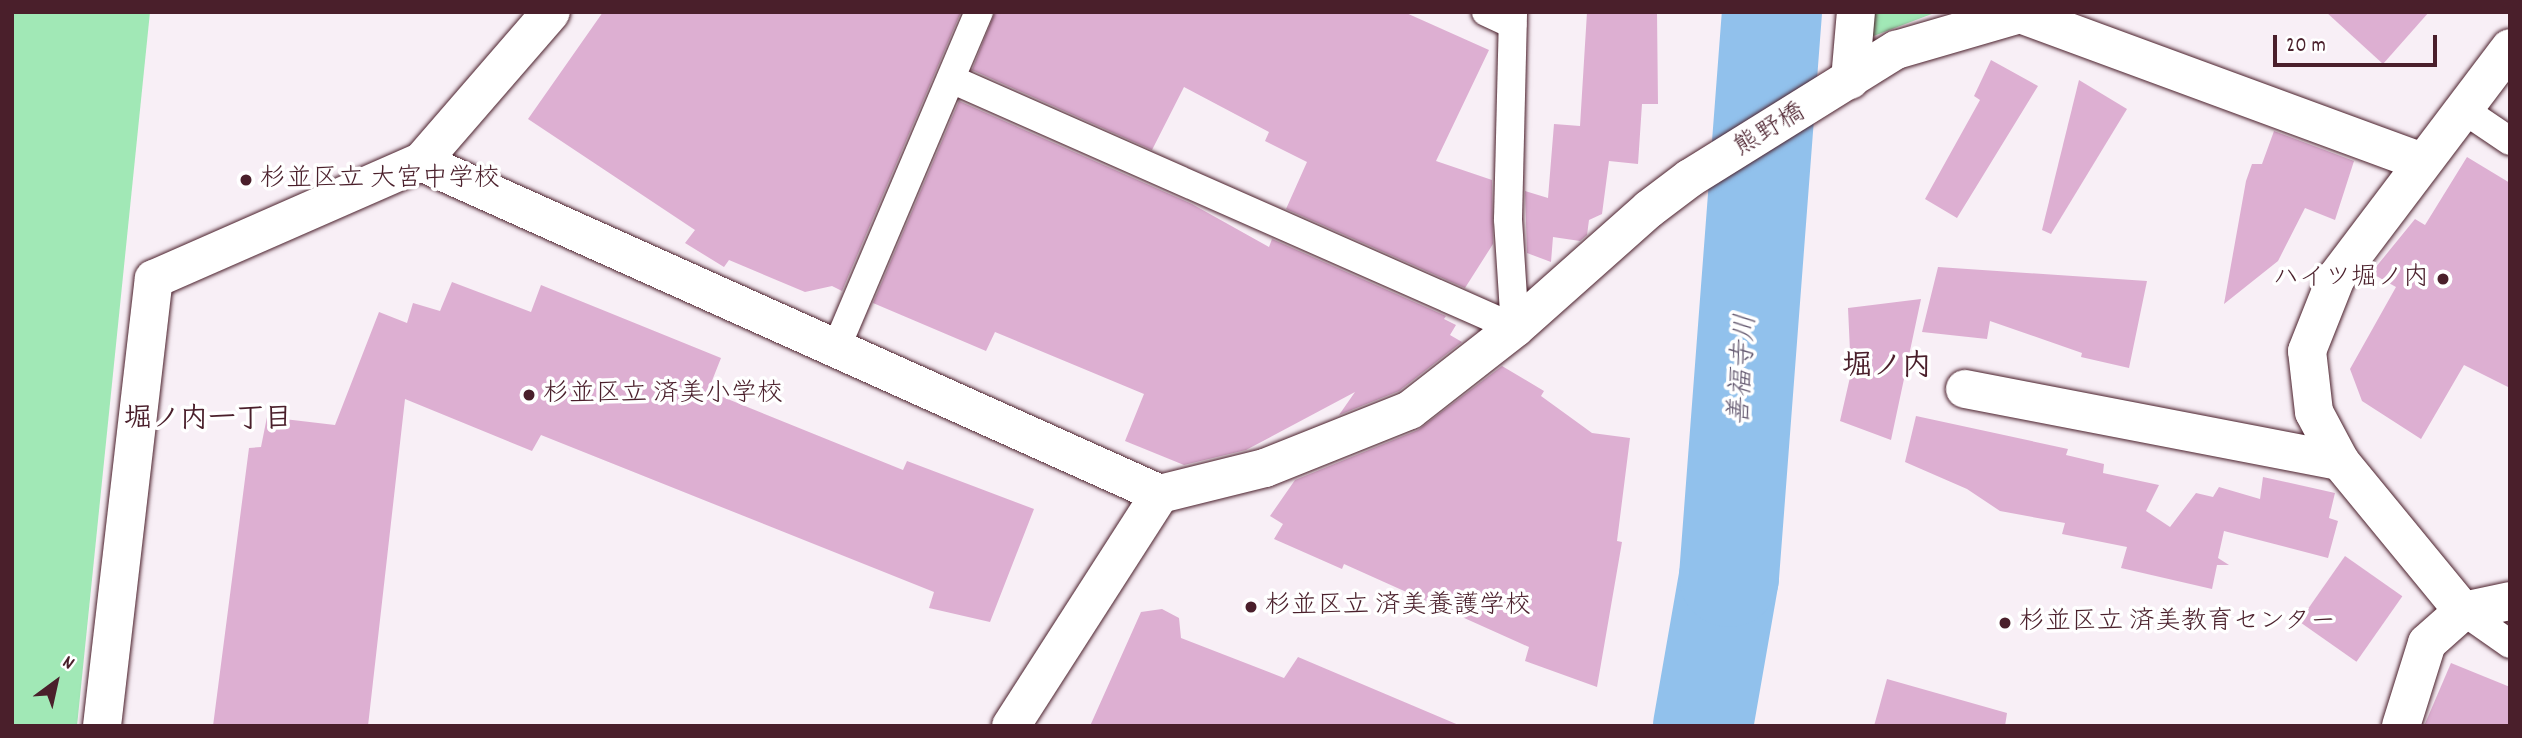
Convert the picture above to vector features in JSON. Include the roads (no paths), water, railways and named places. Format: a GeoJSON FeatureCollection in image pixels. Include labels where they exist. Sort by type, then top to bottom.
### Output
{"type":"FeatureCollection","features":[{"type":"Feature","properties":{"kind":"street"},"geometry":{"type":"LineString","coordinates":[[102,726],[154,279],[421,162],[551,12]]}},
{"type":"Feature","properties":{"kind":"street"},"geometry":{"type":"LineString","coordinates":[[1838,89],[1856,12]]}},
{"type":"Feature","properties":{"kind":"street","name":"熊野橋"},"geometry":{"type":"LineString","coordinates":[[1160,494],[1265,468],[1410,411],[1515,328],[1649,209],[1714,164],[1838,89],[1896,50],[2020,13],[2420,161]]}},
{"type":"Feature","properties":{"kind":"street"},"geometry":{"type":"LineString","coordinates":[[2463,611],[2340,461],[2314,412],[2307,351],[2336,278],[2420,161],[2464,110],[2510,48]]}},
{"type":"Feature","properties":{"kind":"street"},"geometry":{"type":"LineString","coordinates":[[421,162],[837,345],[1160,494],[1011,726]]}},
{"type":"Feature","properties":{"kind":"street"},"geometry":{"type":"LineString","coordinates":[[1965,389],[2340,461]]}},
{"type":"Feature","properties":{"kind":"street"},"geometry":{"type":"LineString","coordinates":[[2401,726],[2427,643],[2463,611],[2510,601]]}},
{"type":"Feature","properties":{"kind":"lane"},"geometry":{"type":"LineString","coordinates":[[837,345],[979,12]]}},
{"type":"Feature","properties":{"kind":"lane"},"geometry":{"type":"LineString","coordinates":[[951,79],[1515,328],[1508,219],[1513,18],[1486,12]]}},
{"type":"Feature","properties":{"kind":"lane"},"geometry":{"type":"LineString","coordinates":[[2464,110],[2510,141]]}},
{"type":"Feature","properties":{"kind":"lane"},"geometry":{"type":"LineString","coordinates":[[2463,611],[2510,644]]}},
{"type":"Feature","properties":{"kind":"waterway","name":"善福寺川"},"geometry":{"type":"LineString","coordinates":[[1703,726],[1729,577],[1772,12]]}},
{"type":"Feature","properties":{"kind":"place","name":"杉並区立 大宮中学校"},"geometry":{"type":"Point","coordinates":[246,180]}},
{"type":"Feature","properties":{"kind":"place","name":"ハイツ堀ノ内"},"geometry":{"type":"Point","coordinates":[2443,279]}},
{"type":"Feature","properties":{"kind":"place","name":"杉並区立 済美小学校"},"geometry":{"type":"Point","coordinates":[529,395]}},
{"type":"Feature","properties":{"kind":"place","name":"杉並区立 済美養護学校"},"geometry":{"type":"Point","coordinates":[1251,607]}},
{"type":"Feature","properties":{"kind":"place","name":"杉並区立 済美教育センター"},"geometry":{"type":"Point","coordinates":[2005,623]}},
{"type":"Feature","properties":{"kind":"district","name":"堀ノ内"},"geometry":{"type":"Point","coordinates":[1887,369]}},
{"type":"Feature","properties":{"kind":"district","name":"堀ノ内一丁目"},"geometry":{"type":"Point","coordinates":[208,421]}}]}
